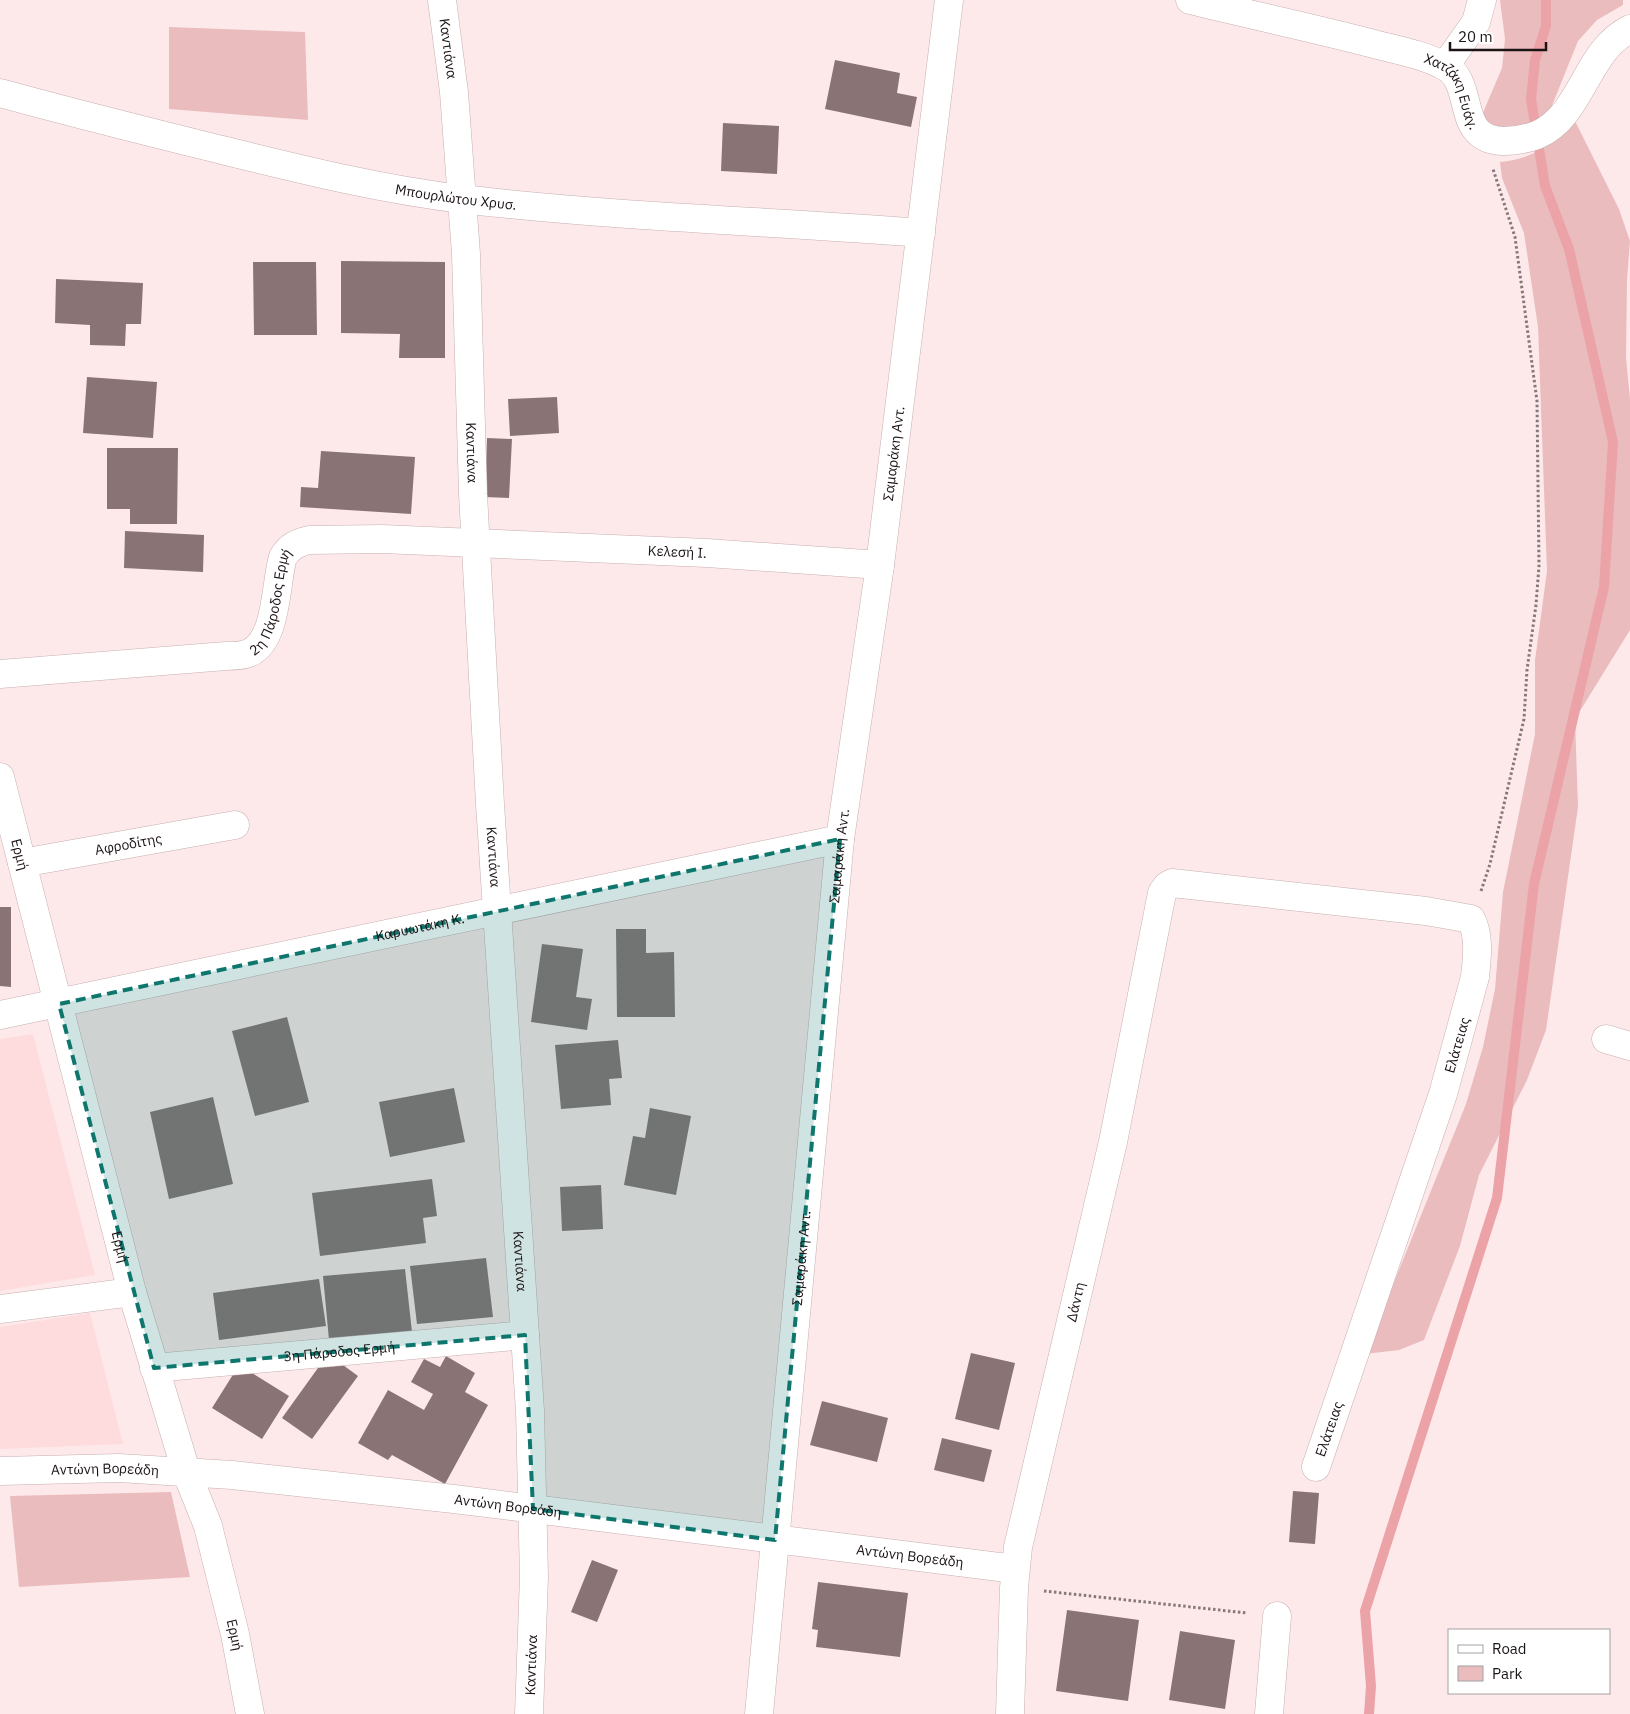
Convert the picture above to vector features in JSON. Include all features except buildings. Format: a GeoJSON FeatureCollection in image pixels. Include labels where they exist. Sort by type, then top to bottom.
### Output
{"type":"FeatureCollection","features":[{"type":"Feature","properties":{"kind":"street","name":"Καντιάνα"},"geometry":{"type":"LineString","coordinates":[[442,0],[454,92],[462,199],[469,316],[476,543],[497,911],[525,1335],[534,1586],[529,1714]]}},
{"type":"Feature","properties":{"kind":"street","name":"Σαμαράκη Αντ."},"geometry":{"type":"LineString","coordinates":[[759,1714],[840,839],[880,565],[949,0]]}},
{"type":"Feature","properties":{"kind":"street","name":"Χατζάκη Ευάγ."},"geometry":{"type":"LineString","coordinates":[[1190,0],[1217,3],[1417,56],[1445,66],[1460,82],[1471,122],[1478,131],[1491,139],[1500,141],[1527,138],[1551,127],[1570,105],[1604,49],[1630,29]]}},
{"type":"Feature","properties":{"kind":"street"},"geometry":{"type":"LineString","coordinates":[[1445,66],[1476,22],[1482,0]]}},
{"type":"Feature","properties":{"kind":"street","name":"Μπουρλώτου Χρυσ."},"geometry":{"type":"LineString","coordinates":[[0,93],[124,127],[325,176],[462,199],[584,210],[921,233]]}},
{"type":"Feature","properties":{"kind":"street","name":"2η Πάροδος Ερμή"},"geometry":{"type":"LineString","coordinates":[[0,674],[231,656],[250,652],[261,644],[271,622],[282,557],[288,549],[298,542],[346,538],[476,543]]}},
{"type":"Feature","properties":{"kind":"street","name":"Κελεσή Ι."},"geometry":{"type":"LineString","coordinates":[[476,543],[707,553],[880,565]]}},
{"type":"Feature","properties":{"kind":"street","name":"Ερμή"},"geometry":{"type":"LineString","coordinates":[[0,778],[132,1292],[186,1471],[208,1526],[235,1634],[250,1714]]}},
{"type":"Feature","properties":{"kind":"street","name":"Αφροδίτης"},"geometry":{"type":"LineString","coordinates":[[22,862],[235,825]]}},
{"type":"Feature","properties":{"kind":"street","name":"Καρυωτάκη Κ."},"geometry":{"type":"LineString","coordinates":[[0,1015],[840,839]]}},
{"type":"Feature","properties":{"kind":"street","name":"Δάντη"},"geometry":{"type":"LineString","coordinates":[[1010,1714],[1014,1578],[1024,1519],[1113,1142],[1162,894],[1167,886],[1172,883],[1426,911],[1471,919]]}},
{"type":"Feature","properties":{"kind":"street","name":"Ελάτειας"},"geometry":{"type":"LineString","coordinates":[[1316,1467],[1422,1160],[1459,1041],[1476,977],[1478,957],[1475,926],[1471,919]]}},
{"type":"Feature","properties":{"kind":"street"},"geometry":{"type":"LineString","coordinates":[[0,1309],[132,1292]]}},
{"type":"Feature","properties":{"kind":"street","name":"3η Πάροδος Ερμή"},"geometry":{"type":"LineString","coordinates":[[154,1368],[525,1335]]}},
{"type":"Feature","properties":{"kind":"street","name":"Αντώνη Βορεάδη"},"geometry":{"type":"LineString","coordinates":[[0,1470],[119,1468],[186,1471],[353,1487],[775,1540],[1014,1578]]}},
{"type":"Feature","properties":{"kind":"street"},"geometry":{"type":"LineString","coordinates":[[1268,1714],[1277,1616]]}},
{"type":"Feature","properties":{"kind":"path"},"geometry":{"type":"LineString","coordinates":[[1471,919],[1490,864],[1524,720],[1527,670],[1539,566],[1537,401],[1515,237],[1494,173],[1491,139]]}},
{"type":"Feature","properties":{"kind":"path"},"geometry":{"type":"LineString","coordinates":[[1014,1578],[1277,1616]]}},
{"type":"Feature","properties":{"kind":"highlighted area"},"geometry":{"type":"Polygon","coordinates":[[[840,839],[775,1540],[533,1509],[525,1335],[154,1368],[59,1004],[840,839]]]}},
{"type":"Feature","properties":{"kind":"shaded area"},"geometry":{"type":"Polygon","coordinates":[[[33,1034],[95,1275],[0,1291],[0,1039],[33,1034]]]}},
{"type":"Feature","properties":{"kind":"shaded area"},"geometry":{"type":"Polygon","coordinates":[[[90,1313],[123,1444],[0,1449],[0,1327],[90,1313]]]}},
{"type":"Feature","properties":{"kind":"green space"},"geometry":{"type":"Polygon","coordinates":[[[1500,0],[1623,0],[1623,5],[1597,20],[1578,41],[1551,108],[1530,127],[1490,127],[1482,115],[1502,68],[1505,39],[1500,0]]]}},
{"type":"Feature","properties":{"kind":"green space"},"geometry":{"type":"Polygon","coordinates":[[[169,27],[305,32],[308,120],[169,109],[169,27]]]}},
{"type":"Feature","properties":{"kind":"green space"},"geometry":{"type":"Polygon","coordinates":[[[1573,117],[1619,209],[1630,241],[1627,279],[1626,358],[1630,399],[1630,630],[1575,719],[1578,807],[1546,1030],[1527,1080],[1479,1175],[1460,1246],[1424,1340],[1399,1350],[1365,1354],[1466,1104],[1483,1047],[1495,989],[1503,892],[1535,734],[1535,660],[1547,571],[1538,327],[1524,233],[1502,178],[1500,162],[1523,158],[1542,149],[1559,135],[1573,117]]]}},
{"type":"Feature","properties":{"kind":"green space"},"geometry":{"type":"Polygon","coordinates":[[[171,1492],[190,1577],[19,1587],[10,1496],[171,1492]]]}},
{"type":"Feature","properties":{"kind":"waterway"},"geometry":{"type":"LineString","coordinates":[[1369,1714],[1371,1686],[1365,1611],[1497,1198],[1534,884],[1604,587],[1613,442],[1569,249],[1545,186],[1531,99],[1535,60],[1546,26],[1546,0]]}}]}
